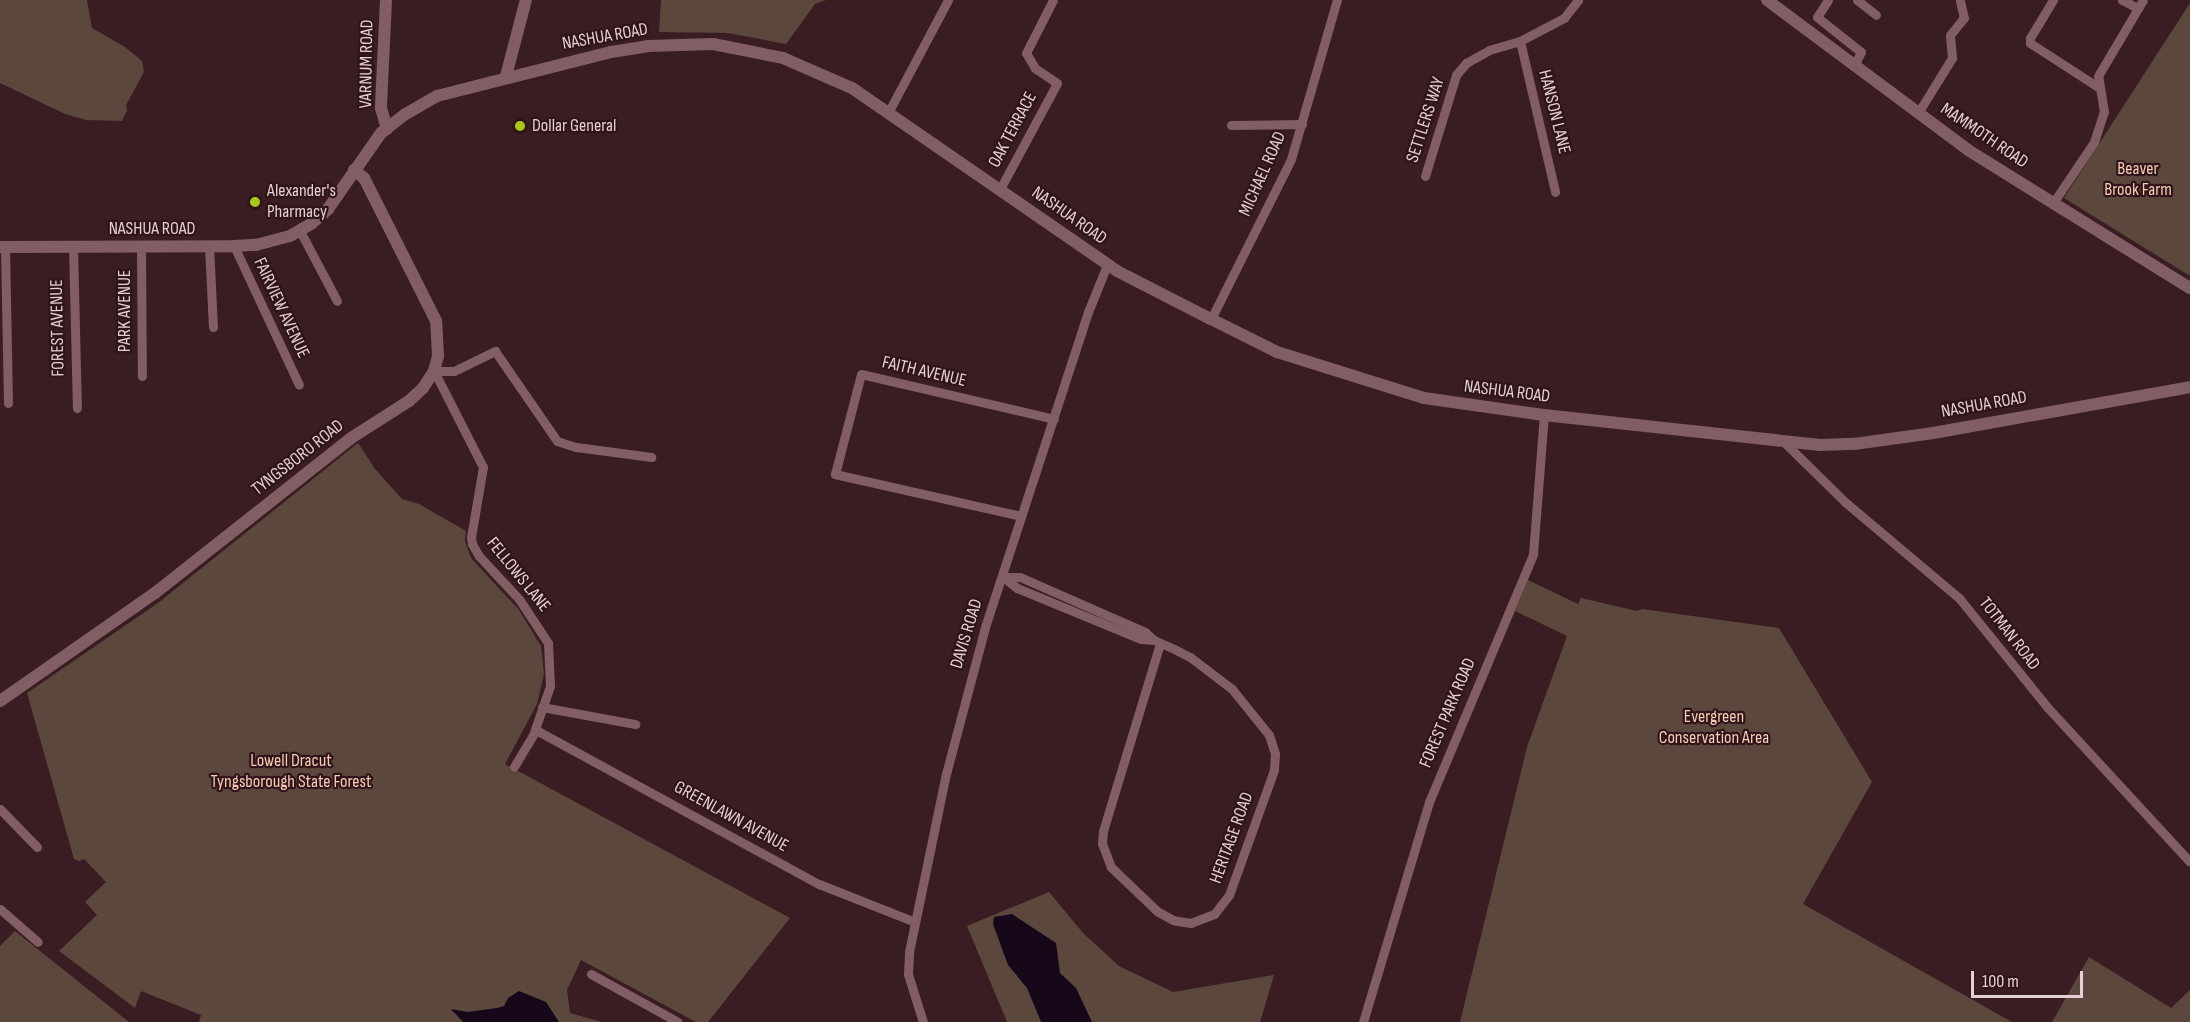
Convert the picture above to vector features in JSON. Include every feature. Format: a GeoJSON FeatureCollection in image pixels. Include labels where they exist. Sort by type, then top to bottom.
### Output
{"type":"FeatureCollection","features":[{"type":"Feature","properties":{"kind":"main road","name":"VARNUM ROAD"},"geometry":{"type":"LineString","coordinates":[[386,0],[381,108],[387,129]]}},
{"type":"Feature","properties":{"kind":"main road"},"geometry":{"type":"LineString","coordinates":[[506,76],[526,0]]}},
{"type":"Feature","properties":{"kind":"main road","name":"MAMMOTH ROAD"},"geometry":{"type":"LineString","coordinates":[[1767,0],[1968,150],[2190,288]]}},
{"type":"Feature","properties":{"kind":"main road","name":"NASHUA ROAD"},"geometry":{"type":"LineString","coordinates":[[3,247],[234,246],[269,242],[300,231],[328,209],[354,170],[387,129],[404,115],[436,96],[579,58],[648,46],[713,44],[783,58],[852,88],[889,111],[1107,265],[1278,352],[1380,385],[1448,402],[1785,443],[1820,445],[1887,440],[2190,387]]}},
{"type":"Feature","properties":{"kind":"main road","name":"TYNGSBORO ROAD"},"geometry":{"type":"LineString","coordinates":[[0,701],[155,593],[351,438],[409,401],[423,388],[434,371],[439,340],[430,305],[364,178],[354,170]]}},
{"type":"Feature","properties":{"kind":"street"},"geometry":{"type":"LineString","coordinates":[[889,111],[948,0]]}},
{"type":"Feature","properties":{"kind":"street","name":"OAK TERRACE"},"geometry":{"type":"LineString","coordinates":[[1000,189],[1057,83],[1035,68],[1026,53],[1053,0]]}},
{"type":"Feature","properties":{"kind":"street","name":"MICHAEL ROAD"},"geometry":{"type":"LineString","coordinates":[[1211,319],[1283,176],[1302,123],[1337,0]]}},
{"type":"Feature","properties":{"kind":"street","name":"SETTLERS WAY"},"geometry":{"type":"LineString","coordinates":[[1425,176],[1456,75],[1466,63],[1489,50],[1520,41],[1564,18],[1578,0]]}},
{"type":"Feature","properties":{"kind":"street"},"geometry":{"type":"LineString","coordinates":[[1828,0],[1817,17],[1861,52],[1854,66]]}},
{"type":"Feature","properties":{"kind":"street"},"geometry":{"type":"LineString","coordinates":[[1857,0],[1876,15]]}},
{"type":"Feature","properties":{"kind":"street"},"geometry":{"type":"LineString","coordinates":[[1918,113],[1952,58],[1950,35],[1964,18],[1960,0]]}},
{"type":"Feature","properties":{"kind":"street"},"geometry":{"type":"LineString","coordinates":[[2053,0],[2030,43],[2098,87]]}},
{"type":"Feature","properties":{"kind":"street"},"geometry":{"type":"LineString","coordinates":[[2053,203],[2094,142],[2101,125],[2104,112],[2098,87],[2098,76],[2103,64],[2141,4],[2122,0]]}},
{"type":"Feature","properties":{"kind":"street","name":"HANSON LANE"},"geometry":{"type":"LineString","coordinates":[[1520,41],[1555,192]]}},
{"type":"Feature","properties":{"kind":"street"},"geometry":{"type":"LineString","coordinates":[[1231,125],[1302,123]]}},
{"type":"Feature","properties":{"kind":"street"},"geometry":{"type":"LineString","coordinates":[[300,231],[337,301]]}},
{"type":"Feature","properties":{"kind":"street"},"geometry":{"type":"LineString","coordinates":[[210,246],[213,327]]}},
{"type":"Feature","properties":{"kind":"street","name":"FAIRVIEW AVENUE"},"geometry":{"type":"LineString","coordinates":[[234,246],[299,385]]}},
{"type":"Feature","properties":{"kind":"street"},"geometry":{"type":"LineString","coordinates":[[3,247],[4,375],[8,403]]}},
{"type":"Feature","properties":{"kind":"street","name":"FOREST AVENUE"},"geometry":{"type":"LineString","coordinates":[[73,247],[77,408]]}},
{"type":"Feature","properties":{"kind":"street","name":"PARK AVENUE"},"geometry":{"type":"LineString","coordinates":[[141,247],[142,376]]}},
{"type":"Feature","properties":{"kind":"street","name":"DAVIS ROAD"},"geometry":{"type":"LineString","coordinates":[[923,1022],[908,974],[915,922],[946,774],[986,624],[1088,312],[1107,265]]}},
{"type":"Feature","properties":{"kind":"street"},"geometry":{"type":"LineString","coordinates":[[434,371],[454,371],[495,351],[557,441],[576,447],[651,456]]}},
{"type":"Feature","properties":{"kind":"street","name":"FELLOWS LANE"},"geometry":{"type":"LineString","coordinates":[[434,371],[483,467],[471,537],[472,544],[479,556],[524,606],[548,643],[550,686],[536,730],[514,767]]}},
{"type":"Feature","properties":{"kind":"street","name":"FAITH AVENUE"},"geometry":{"type":"LineString","coordinates":[[1021,516],[835,474],[861,374],[1054,419]]}},
{"type":"Feature","properties":{"kind":"street","name":"FOREST PARK ROAD"},"geometry":{"type":"LineString","coordinates":[[1363,1022],[1429,802],[1533,554],[1544,415]]}},
{"type":"Feature","properties":{"kind":"street","name":"TOTMAN ROAD"},"geometry":{"type":"LineString","coordinates":[[1785,443],[1845,502],[1959,598],[2048,708],[2190,862]]}},
{"type":"Feature","properties":{"kind":"street","name":"HERITAGE ROAD"},"geometry":{"type":"LineString","coordinates":[[1003,577],[1020,577],[1145,633],[1157,642],[1198,662],[1226,683],[1264,728],[1274,750],[1272,774],[1227,900],[1214,914],[1191,923],[1173,920],[1157,911],[1111,867],[1102,844],[1103,831],[1157,642]]}},
{"type":"Feature","properties":{"kind":"street"},"geometry":{"type":"LineString","coordinates":[[542,707],[635,724]]}},
{"type":"Feature","properties":{"kind":"street","name":"GREENLAWN AVENUE"},"geometry":{"type":"LineString","coordinates":[[536,730],[819,884],[915,922]]}},
{"type":"Feature","properties":{"kind":"street"},"geometry":{"type":"LineString","coordinates":[[0,809],[36,848]]}},
{"type":"Feature","properties":{"kind":"street"},"geometry":{"type":"LineString","coordinates":[[0,909],[38,942]]}},
{"type":"Feature","properties":{"kind":"street"},"geometry":{"type":"LineString","coordinates":[[591,974],[678,1022]]}},
{"type":"Feature","properties":{"kind":"green space"},"geometry":{"type":"Polygon","coordinates":[[[0,0],[87,0],[92,28],[125,47],[142,61],[144,72],[126,105],[127,110],[122,121],[86,120],[65,114],[0,83],[0,0]]]}},
{"type":"Feature","properties":{"kind":"green space"},"geometry":{"type":"Polygon","coordinates":[[[661,0],[826,0],[815,4],[786,44],[728,33],[659,32],[661,0]]]}},
{"type":"Feature","properties":{"kind":"green space","name":"Beaver Brook Farm"},"geometry":{"type":"Polygon","coordinates":[[[2190,3],[2190,276],[2064,198],[2190,3]]]}},
{"type":"Feature","properties":{"kind":"green space","name":"Lowell Dracut Tyngsborough State Forest"},"geometry":{"type":"Polygon","coordinates":[[[358,443],[375,469],[402,499],[419,504],[466,531],[465,541],[471,558],[519,610],[541,646],[544,674],[537,704],[505,764],[790,918],[708,1022],[696,1022],[581,960],[567,990],[570,1013],[602,1022],[199,1022],[201,1015],[141,991],[135,1008],[59,951],[97,915],[85,902],[106,882],[84,859],[79,861],[74,859],[27,693],[158,603],[358,443]]]}},
{"type":"Feature","properties":{"kind":"green space","name":"Evergreen Conservation Area"},"geometry":{"type":"Polygon","coordinates":[[[1528,580],[1578,604],[1581,598],[1637,611],[1642,609],[1779,628],[1872,782],[1803,904],[2012,1022],[1460,1022],[1527,747],[1567,636],[1515,611],[1528,580]]]}},
{"type":"Feature","properties":{"kind":"green space"},"geometry":{"type":"Polygon","coordinates":[[[1049,892],[1083,933],[1119,966],[1173,992],[1274,975],[1260,1022],[1007,1022],[967,926],[1049,892]]]}},
{"type":"Feature","properties":{"kind":"green space"},"geometry":{"type":"Polygon","coordinates":[[[15,931],[129,1022],[0,1022],[0,946],[15,931]]]}},
{"type":"Feature","properties":{"kind":"green space"},"geometry":{"type":"Polygon","coordinates":[[[2089,957],[2171,1008],[2190,990],[2190,1022],[2052,1022],[2089,957]]]}},
{"type":"Feature","properties":{"kind":"shaded area"},"geometry":{"type":"Polygon","coordinates":[[[1012,914],[1056,943],[1060,973],[1076,988],[1092,1022],[1041,1022],[1027,988],[1008,965],[993,924],[994,917],[1012,914]]]}},
{"type":"Feature","properties":{"kind":"shaded area"},"geometry":{"type":"Polygon","coordinates":[[[519,991],[546,1002],[559,1022],[463,1022],[451,1009],[468,1012],[497,1008],[504,1006],[508,998],[519,991]]]}},
{"type":"Feature","properties":{"kind":"place","name":"Dollar General"},"geometry":{"type":"Point","coordinates":[520,126]}},
{"type":"Feature","properties":{"kind":"place","name":"Alexander's Pharmacy"},"geometry":{"type":"Point","coordinates":[255,202]}}]}
